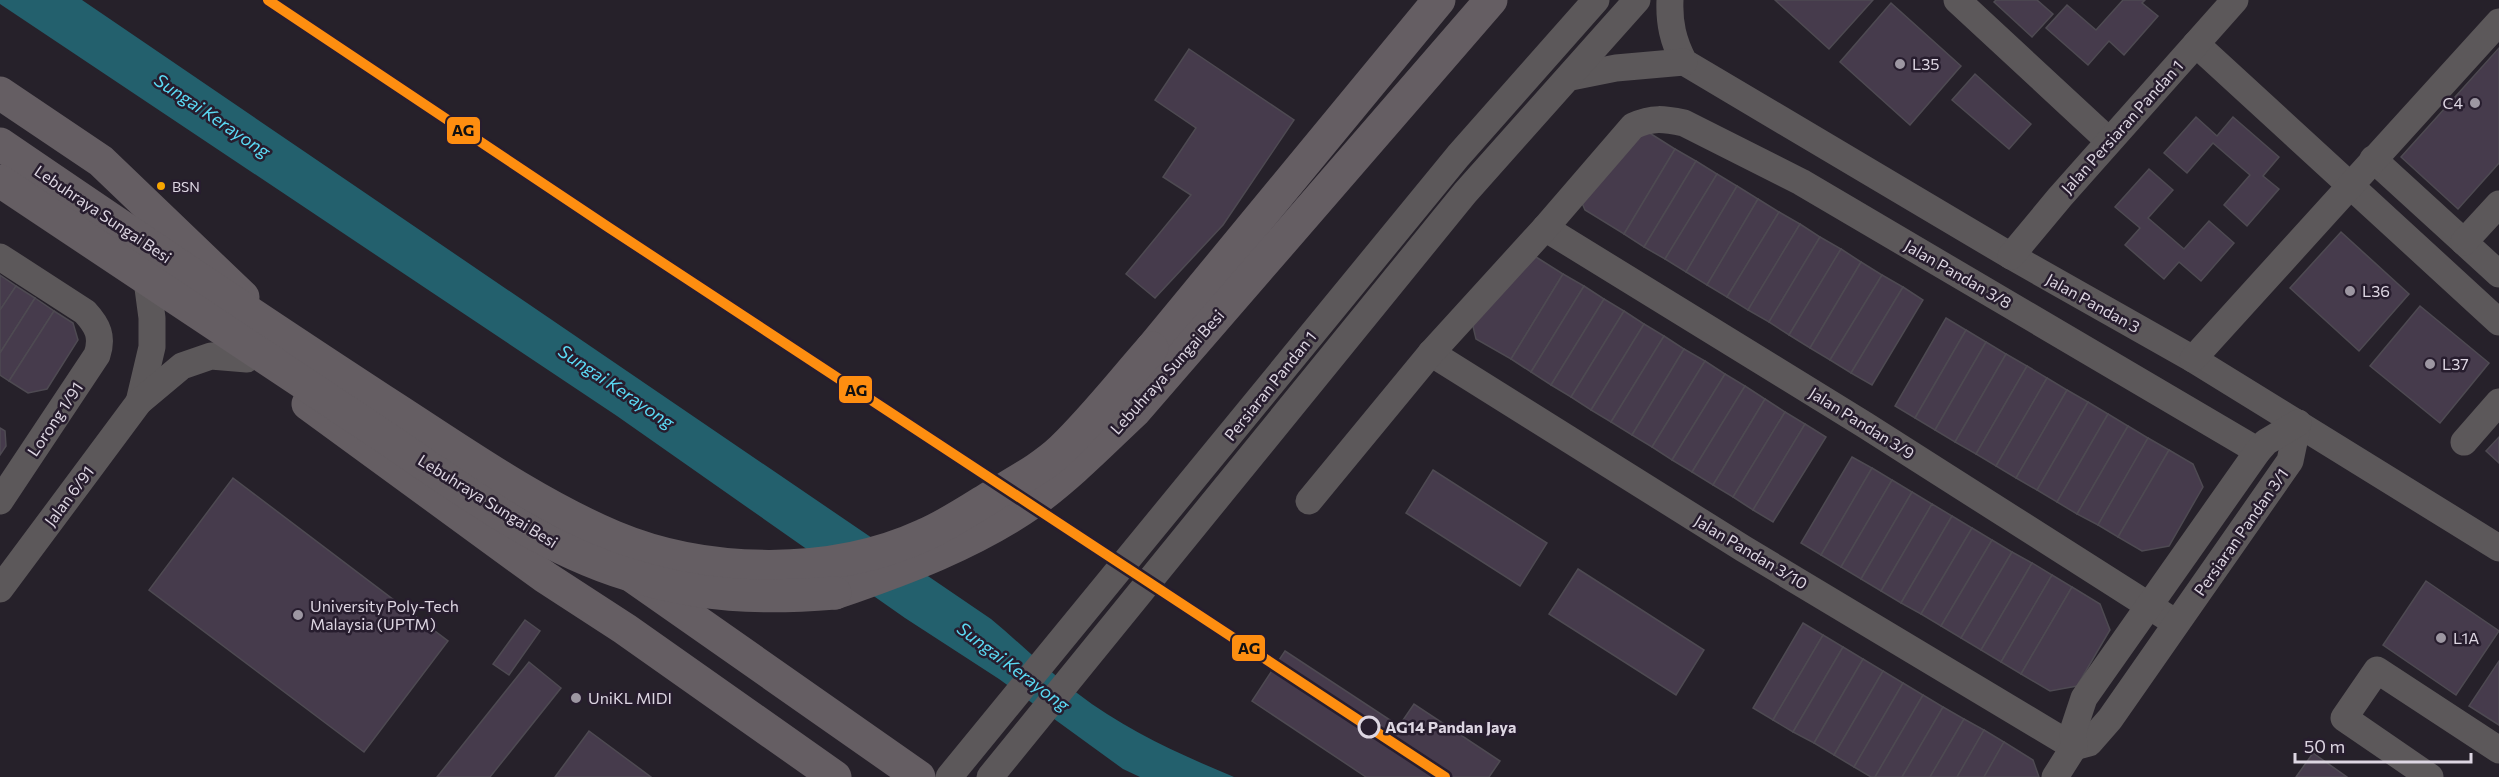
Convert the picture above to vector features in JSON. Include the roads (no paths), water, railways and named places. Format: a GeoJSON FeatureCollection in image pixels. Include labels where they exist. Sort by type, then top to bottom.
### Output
{"type":"FeatureCollection","features":[{"type":"Feature","properties":{"kind":"highway","name":"Lebuhraya Sungai Besi"},"geometry":{"type":"LineString","coordinates":[[0,144],[328,364],[550,506],[616,538],[682,558],[767,566],[816,566],[869,554],[924,535],[1019,480],[1060,451],[1152,348],[1439,0]]}},
{"type":"Feature","properties":{"kind":"highway","name":"Lebuhraya Sungai Besi"},"geometry":{"type":"LineString","coordinates":[[0,183],[510,519],[559,546],[625,574],[716,594],[778,598],[835,593],[912,567],[974,537],[1033,502],[1080,463],[1135,411],[1491,0]]}},
{"type":"Feature","properties":{"kind":"highway"},"geometry":{"type":"LineString","coordinates":[[0,93],[101,160],[243,297]]}},
{"type":"Feature","properties":{"kind":"highway"},"geometry":{"type":"LineString","coordinates":[[0,126],[243,297],[739,653],[919,777]]}},
{"type":"Feature","properties":{"kind":"highway"},"geometry":{"type":"LineString","coordinates":[[0,183],[247,359],[545,577],[625,629],[835,777]]}},
{"type":"Feature","properties":{"kind":"street","name":"Persiaran Pandan 1"},"geometry":{"type":"LineString","coordinates":[[949,777],[1458,156],[1596,0]]}},
{"type":"Feature","properties":{"kind":"street","name":"Persiaran Pandan 1"},"geometry":{"type":"LineString","coordinates":[[990,777],[1465,192],[1571,77],[1637,0]]}},
{"type":"Feature","properties":{"kind":"street"},"geometry":{"type":"LineString","coordinates":[[1571,77],[1616,68],[1684,62],[1675,45],[1669,21],[1670,0]]}},
{"type":"Feature","properties":{"kind":"street"},"geometry":{"type":"LineString","coordinates":[[1957,0],[2109,141]]}},
{"type":"Feature","properties":{"kind":"street","name":"Jalan Persiaran Pandan 1"},"geometry":{"type":"LineString","coordinates":[[2011,256],[2109,141],[2235,0]]}},
{"type":"Feature","properties":{"kind":"street"},"geometry":{"type":"LineString","coordinates":[[2193,359],[2499,22]]}},
{"type":"Feature","properties":{"kind":"street"},"geometry":{"type":"LineString","coordinates":[[2196,44],[2499,322]]}},
{"type":"Feature","properties":{"kind":"street","name":"Jalan Pandan 3"},"geometry":{"type":"LineString","coordinates":[[1684,62],[2011,256],[2193,359],[2498,547]]}},
{"type":"Feature","properties":{"kind":"street","name":"Jalan Pandan 3/8"},"geometry":{"type":"LineString","coordinates":[[1545,228],[1633,126],[1648,120],[1684,123],[1801,182],[2258,451]]}},
{"type":"Feature","properties":{"kind":"street"},"geometry":{"type":"LineString","coordinates":[[1801,182],[1826,146]]}},
{"type":"Feature","properties":{"kind":"street"},"geometry":{"type":"LineString","coordinates":[[2373,159],[2499,274]]}},
{"type":"Feature","properties":{"kind":"street"},"geometry":{"type":"LineString","coordinates":[[2464,242],[2499,204]]}},
{"type":"Feature","properties":{"kind":"street"},"geometry":{"type":"LineString","coordinates":[[1308,501],[1431,353],[1545,228]]}},
{"type":"Feature","properties":{"kind":"street","name":"Jalan Pandan 3/9"},"geometry":{"type":"LineString","coordinates":[[1545,228],[1865,425],[2176,623]]}},
{"type":"Feature","properties":{"kind":"street","name":"Lorong 1/91"},"geometry":{"type":"LineString","coordinates":[[0,257],[85,312],[94,321],[100,333],[97,355],[0,501]]}},
{"type":"Feature","properties":{"kind":"street","name":"Jalan 6/91"},"geometry":{"type":"LineString","coordinates":[[139,402],[152,347],[152,318],[148,288]]}},
{"type":"Feature","properties":{"kind":"street","name":"Jalan Pandan 3/10"},"geometry":{"type":"LineString","coordinates":[[1431,353],[1744,549],[2073,747]]}},
{"type":"Feature","properties":{"kind":"street","name":"Jalan 6/91"},"geometry":{"type":"LineString","coordinates":[[0,589],[139,402],[182,366],[211,356],[247,359]]}},
{"type":"Feature","properties":{"kind":"street"},"geometry":{"type":"LineString","coordinates":[[2464,442],[2499,402]]}},
{"type":"Feature","properties":{"kind":"street","name":"Persiaran Pandan 3/1"},"geometry":{"type":"LineString","coordinates":[[2055,777],[2073,747],[2073,731],[2084,698],[2258,451],[2266,442],[2298,423]]}},
{"type":"Feature","properties":{"kind":"street","name":"Persiaran Pandan 3/1"},"geometry":{"type":"LineString","coordinates":[[2073,747],[2089,743],[2110,719],[2290,461],[2298,423]]}},
{"type":"Feature","properties":{"kind":"street"},"geometry":{"type":"LineString","coordinates":[[2430,777],[2344,718],[2377,670],[2499,750]]}},
{"type":"Feature","properties":{"kind":"water","name":"Sungai Kerayong"},"geometry":{"type":"Polygon","coordinates":[[[0,0],[82,0],[991,619],[1055,675],[1095,706],[1153,740],[1234,777],[1140,777],[1123,769],[999,679],[905,618],[617,416],[0,4],[0,0]]]}},
{"type":"Feature","properties":{"kind":"place","name":"L35"},"geometry":{"type":"Point","coordinates":[1900,64]}},
{"type":"Feature","properties":{"kind":"place","name":"C4"},"geometry":{"type":"Point","coordinates":[2475,103]}},
{"type":"Feature","properties":{"kind":"place","name":"BSN"},"geometry":{"type":"Point","coordinates":[161,186]}},
{"type":"Feature","properties":{"kind":"place","name":"L36"},"geometry":{"type":"Point","coordinates":[2350,291]}},
{"type":"Feature","properties":{"kind":"place","name":"L37"},"geometry":{"type":"Point","coordinates":[2430,364]}},
{"type":"Feature","properties":{"kind":"place","name":"University Poly-Tech Malaysia (UPTM)"},"geometry":{"type":"Point","coordinates":[298,615]}},
{"type":"Feature","properties":{"kind":"place","name":"L1A"},"geometry":{"type":"Point","coordinates":[2441,638]}},
{"type":"Feature","properties":{"kind":"place","name":"UniKL MIDI"},"geometry":{"type":"Point","coordinates":[576,698]}},
{"type":"Feature","properties":{"kind":"place","name":"AG14 Pandan Jaya"},"geometry":{"type":"Point","coordinates":[1369,727]}}]}
